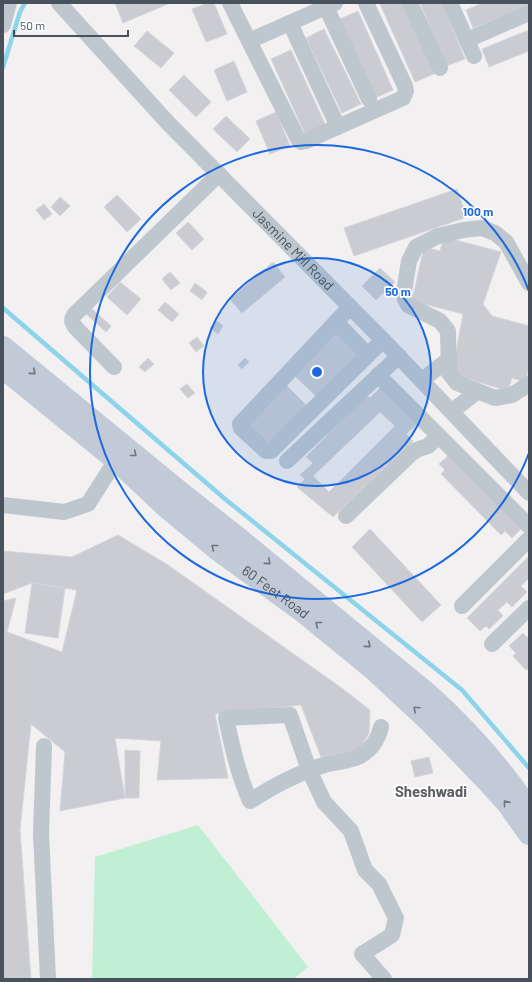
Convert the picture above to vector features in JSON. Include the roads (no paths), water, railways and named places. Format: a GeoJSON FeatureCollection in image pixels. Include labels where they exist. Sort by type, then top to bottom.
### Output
{"type":"FeatureCollection","features":[{"type":"Feature","properties":{"kind":"main road","name":"60 Feet Road"},"geometry":{"type":"LineString","coordinates":[[3,347],[180,492],[238,537],[428,694],[457,720],[478,743],[529,809]]}},
{"type":"Feature","properties":{"kind":"main road","name":"60 Feet Road"},"geometry":{"type":"LineString","coordinates":[[3,368],[116,460],[165,506],[218,550],[302,611],[379,674],[431,723],[488,782],[507,803],[529,834]]}},
{"type":"Feature","properties":{"kind":"street"},"geometry":{"type":"LineString","coordinates":[[3,25],[9,3]]}},
{"type":"Feature","properties":{"kind":"street","name":"Jasmine Mill Road"},"geometry":{"type":"LineString","coordinates":[[59,3],[169,124],[399,356],[529,493]]}},
{"type":"Feature","properties":{"kind":"street"},"geometry":{"type":"LineString","coordinates":[[230,3],[298,139],[301,142],[403,98],[406,91],[366,3]]}},
{"type":"Feature","properties":{"kind":"street"},"geometry":{"type":"LineString","coordinates":[[410,3],[440,68]]}},
{"type":"Feature","properties":{"kind":"street"},"geometry":{"type":"LineString","coordinates":[[450,3],[474,56]]}},
{"type":"Feature","properties":{"kind":"street"},"geometry":{"type":"LineString","coordinates":[[249,41],[330,5],[369,100]]}},
{"type":"Feature","properties":{"kind":"street"},"geometry":{"type":"LineString","coordinates":[[467,40],[529,13]]}},
{"type":"Feature","properties":{"kind":"street"},"geometry":{"type":"LineString","coordinates":[[290,23],[338,127]]}},
{"type":"Feature","properties":{"kind":"street"},"geometry":{"type":"LineString","coordinates":[[114,367],[72,324],[74,314],[219,174]]}},
{"type":"Feature","properties":{"kind":"street"},"geometry":{"type":"LineString","coordinates":[[529,283],[506,242],[495,233],[482,228],[463,230],[438,236],[416,247],[409,261],[404,292],[408,305],[440,321],[448,331],[449,373],[457,383],[495,398],[512,395],[529,384]]}},
{"type":"Feature","properties":{"kind":"street"},"geometry":{"type":"LineString","coordinates":[[350,307],[240,424],[241,428],[266,450],[271,451],[383,340]]}},
{"type":"Feature","properties":{"kind":"street"},"geometry":{"type":"LineString","coordinates":[[336,322],[368,355]]}},
{"type":"Feature","properties":{"kind":"street"},"geometry":{"type":"LineString","coordinates":[[287,461],[399,356]]}},
{"type":"Feature","properties":{"kind":"street"},"geometry":{"type":"LineString","coordinates":[[422,380],[449,359]]}},
{"type":"Feature","properties":{"kind":"street"},"geometry":{"type":"LineString","coordinates":[[378,375],[529,526]]}},
{"type":"Feature","properties":{"kind":"street"},"geometry":{"type":"LineString","coordinates":[[452,411],[477,392]]}},
{"type":"Feature","properties":{"kind":"street"},"geometry":{"type":"LineString","coordinates":[[346,516],[412,453],[428,446],[439,436]]}},
{"type":"Feature","properties":{"kind":"street"},"geometry":{"type":"LineString","coordinates":[[3,506],[64,512],[88,504],[116,460]]}},
{"type":"Feature","properties":{"kind":"street"},"geometry":{"type":"LineString","coordinates":[[462,606],[529,539]]}},
{"type":"Feature","properties":{"kind":"street"},"geometry":{"type":"LineString","coordinates":[[492,644],[529,608]]}},
{"type":"Feature","properties":{"kind":"street"},"geometry":{"type":"LineString","coordinates":[[381,727],[378,738],[372,746],[360,756],[309,770],[275,785],[250,801],[242,784],[226,718],[290,715],[309,770],[324,802],[351,831],[365,870],[379,884],[396,918],[392,935],[362,954],[384,979]]}},
{"type":"Feature","properties":{"kind":"street"},"geometry":{"type":"LineString","coordinates":[[44,746],[41,834],[48,979]]}},
{"type":"Feature","properties":{"kind":"waterway"},"geometry":{"type":"LineString","coordinates":[[3,67],[20,12],[25,3]]}},
{"type":"Feature","properties":{"kind":"waterway"},"geometry":{"type":"LineString","coordinates":[[3,308],[225,499],[462,690],[529,768]]}},
{"type":"Feature","properties":{"kind":"district","name":"Sheshwadi"},"geometry":{"type":"Point","coordinates":[431,792]}}]}
